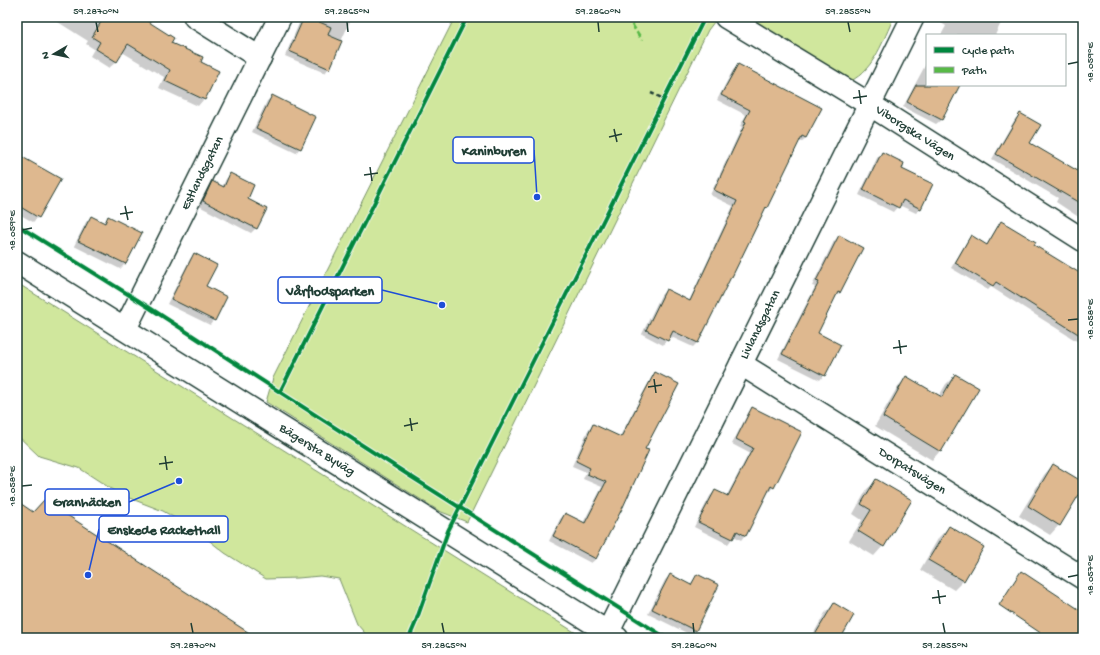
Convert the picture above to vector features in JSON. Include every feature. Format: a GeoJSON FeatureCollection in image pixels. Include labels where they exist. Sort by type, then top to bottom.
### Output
{"type":"FeatureCollection","features":[{"type":"Feature","properties":{"kind":"street"},"geometry":{"type":"LineString","coordinates":[[194,17],[260,58]]}},
{"type":"Feature","properties":{"kind":"street","name":"Estlandsgatan"},"geometry":{"type":"LineString","coordinates":[[125,329],[280,17]]}},
{"type":"Feature","properties":{"kind":"street","name":"Viborgska Vägen"},"geometry":{"type":"LineString","coordinates":[[726,17],[869,104],[1083,240]]}},
{"type":"Feature","properties":{"kind":"street","name":"Livlandsgatan"},"geometry":{"type":"LineString","coordinates":[[612,635],[740,364],[913,17]]}},
{"type":"Feature","properties":{"kind":"street","name":"Bägersta Byväg"},"geometry":{"type":"LineString","coordinates":[[17,262],[612,635]]}},
{"type":"Feature","properties":{"kind":"street","name":"Dorpatsvägen"},"geometry":{"type":"LineString","coordinates":[[740,364],[1083,578]]}},
{"type":"Feature","properties":{"kind":"path"},"geometry":{"type":"LineString","coordinates":[[660,106],[667,92]]}},
{"type":"Feature","properties":{"kind":"path"},"geometry":{"type":"LineString","coordinates":[[651,93],[664,99]]}},
{"type":"Feature","properties":{"kind":"green space"},"geometry":{"type":"Polygon","coordinates":[[[455,17],[718,17],[708,30],[467,522],[439,511],[266,402],[273,378],[455,17]]]}},
{"type":"Feature","properties":{"kind":"green space"},"geometry":{"type":"Polygon","coordinates":[[[746,17],[894,17],[882,44],[872,61],[866,69],[851,81],[746,17]]]}},
{"type":"Feature","properties":{"kind":"green space"},"geometry":{"type":"Polygon","coordinates":[[[17,283],[584,638],[369,638],[357,624],[339,579],[320,576],[266,579],[225,553],[197,531],[163,511],[119,494],[79,468],[39,456],[17,435],[17,283]]]}},
{"type":"Feature","properties":{"kind":"building"},"geometry":{"type":"Polygon","coordinates":[[[104,17],[141,17],[174,38],[171,43],[203,57],[201,62],[219,71],[205,100],[165,81],[170,70],[128,44],[117,62],[96,49],[100,42],[92,37],[104,17]]]}},
{"type":"Feature","properties":{"kind":"building"},"geometry":{"type":"Polygon","coordinates":[[[304,17],[308,17],[331,27],[328,35],[342,41],[330,69],[289,51],[304,17]]]}},
{"type":"Feature","properties":{"kind":"building"},"geometry":{"type":"Polygon","coordinates":[[[738,64],[822,108],[806,138],[802,136],[698,343],[673,331],[668,341],[646,330],[666,289],[690,301],[737,201],[714,190],[746,122],[744,121],[750,110],[721,95],[738,64]]]}},
{"type":"Feature","properties":{"kind":"building"},"geometry":{"type":"Polygon","coordinates":[[[916,85],[959,86],[942,120],[907,102],[916,85]]]}},
{"type":"Feature","properties":{"kind":"building"},"geometry":{"type":"Polygon","coordinates":[[[272,95],[316,117],[301,149],[256,128],[272,95]]]}},
{"type":"Feature","properties":{"kind":"building"},"geometry":{"type":"Polygon","coordinates":[[[1020,113],[1041,125],[1030,143],[1083,174],[1083,205],[996,154],[1020,113]]]}},
{"type":"Feature","properties":{"kind":"building"},"geometry":{"type":"Polygon","coordinates":[[[882,152],[904,163],[902,169],[933,184],[921,209],[903,200],[899,208],[863,190],[882,152]]]}},
{"type":"Feature","properties":{"kind":"building"},"geometry":{"type":"Polygon","coordinates":[[[17,154],[61,179],[39,218],[17,205],[17,154]]]}},
{"type":"Feature","properties":{"kind":"building"},"geometry":{"type":"Polygon","coordinates":[[[230,173],[254,185],[248,199],[267,209],[257,229],[203,201],[212,181],[224,187],[230,173]]]}},
{"type":"Feature","properties":{"kind":"building"},"geometry":{"type":"Polygon","coordinates":[[[91,216],[105,223],[108,216],[142,233],[126,264],[78,241],[91,216]]]}},
{"type":"Feature","properties":{"kind":"building"},"geometry":{"type":"Polygon","coordinates":[[[1001,221],[1036,242],[1034,245],[1083,275],[1083,337],[996,282],[993,286],[955,263],[971,235],[987,245],[1001,221]]]}},
{"type":"Feature","properties":{"kind":"building"},"geometry":{"type":"Polygon","coordinates":[[[839,235],[863,248],[840,293],[838,292],[818,333],[841,345],[825,376],[782,354],[819,282],[816,281],[839,235]]]}},
{"type":"Feature","properties":{"kind":"building"},"geometry":{"type":"Polygon","coordinates":[[[194,253],[217,265],[206,286],[227,297],[215,321],[171,299],[194,253]]]}},
{"type":"Feature","properties":{"kind":"building"},"geometry":{"type":"Polygon","coordinates":[[[655,372],[679,384],[645,449],[649,450],[623,507],[596,559],[553,536],[565,513],[585,523],[606,482],[587,474],[590,468],[576,461],[593,424],[621,437],[655,372]]]}},
{"type":"Feature","properties":{"kind":"building"},"geometry":{"type":"Polygon","coordinates":[[[955,374],[979,388],[941,452],[883,417],[906,376],[942,397],[955,374]]]}},
{"type":"Feature","properties":{"kind":"building"},"geometry":{"type":"Polygon","coordinates":[[[752,407],[802,432],[774,488],[771,486],[746,536],[737,531],[733,539],[698,522],[715,490],[728,496],[753,448],[736,439],[752,407]]]}},
{"type":"Feature","properties":{"kind":"building"},"geometry":{"type":"Polygon","coordinates":[[[1053,464],[1083,482],[1083,488],[1060,526],[1028,506],[1053,464]]]}},
{"type":"Feature","properties":{"kind":"building"},"geometry":{"type":"Polygon","coordinates":[[[876,479],[912,500],[884,547],[858,531],[871,510],[861,504],[876,479]]]}},
{"type":"Feature","properties":{"kind":"building"},"geometry":{"type":"Polygon","coordinates":[[[44,500],[257,638],[17,638],[17,501],[33,512],[44,500]]]}},
{"type":"Feature","properties":{"kind":"building"},"geometry":{"type":"Polygon","coordinates":[[[949,526],[984,547],[964,581],[928,560],[949,526]]]}},
{"type":"Feature","properties":{"kind":"building"},"geometry":{"type":"Polygon","coordinates":[[[1021,571],[1083,612],[1083,638],[1048,638],[999,605],[1021,571]]]}},
{"type":"Feature","properties":{"kind":"building"},"geometry":{"type":"Polygon","coordinates":[[[670,574],[691,585],[697,574],[719,585],[696,631],[652,609],[670,574]]]}},
{"type":"Feature","properties":{"kind":"building"},"geometry":{"type":"Polygon","coordinates":[[[834,603],[854,615],[841,638],[813,638],[834,603]]]}},
{"type":"Feature","properties":{"kind":"marked path"},"geometry":{"type":"LineString","coordinates":[[627,17],[642,40]]}},
{"type":"Feature","properties":{"kind":"cycle path"},"geometry":{"type":"LineString","coordinates":[[280,392],[467,17]]}},
{"type":"Feature","properties":{"kind":"cycle path"},"geometry":{"type":"LineString","coordinates":[[409,638],[448,531],[705,17]]}},
{"type":"Feature","properties":{"kind":"cycle path"},"geometry":{"type":"LineString","coordinates":[[17,225],[139,301],[410,476],[666,638]]}},
{"type":"Feature","properties":{"kind":"place","name":"Kaninburen"},"geometry":{"type":"Point","coordinates":[537,197]}},
{"type":"Feature","properties":{"kind":"place","name":"Vårflodsparken"},"geometry":{"type":"Point","coordinates":[442,305]}},
{"type":"Feature","properties":{"kind":"place","name":"Granhäcken"},"geometry":{"type":"Point","coordinates":[179,481]}},
{"type":"Feature","properties":{"kind":"place","name":"Enskede Rackethall"},"geometry":{"type":"Point","coordinates":[88,575]}}]}
